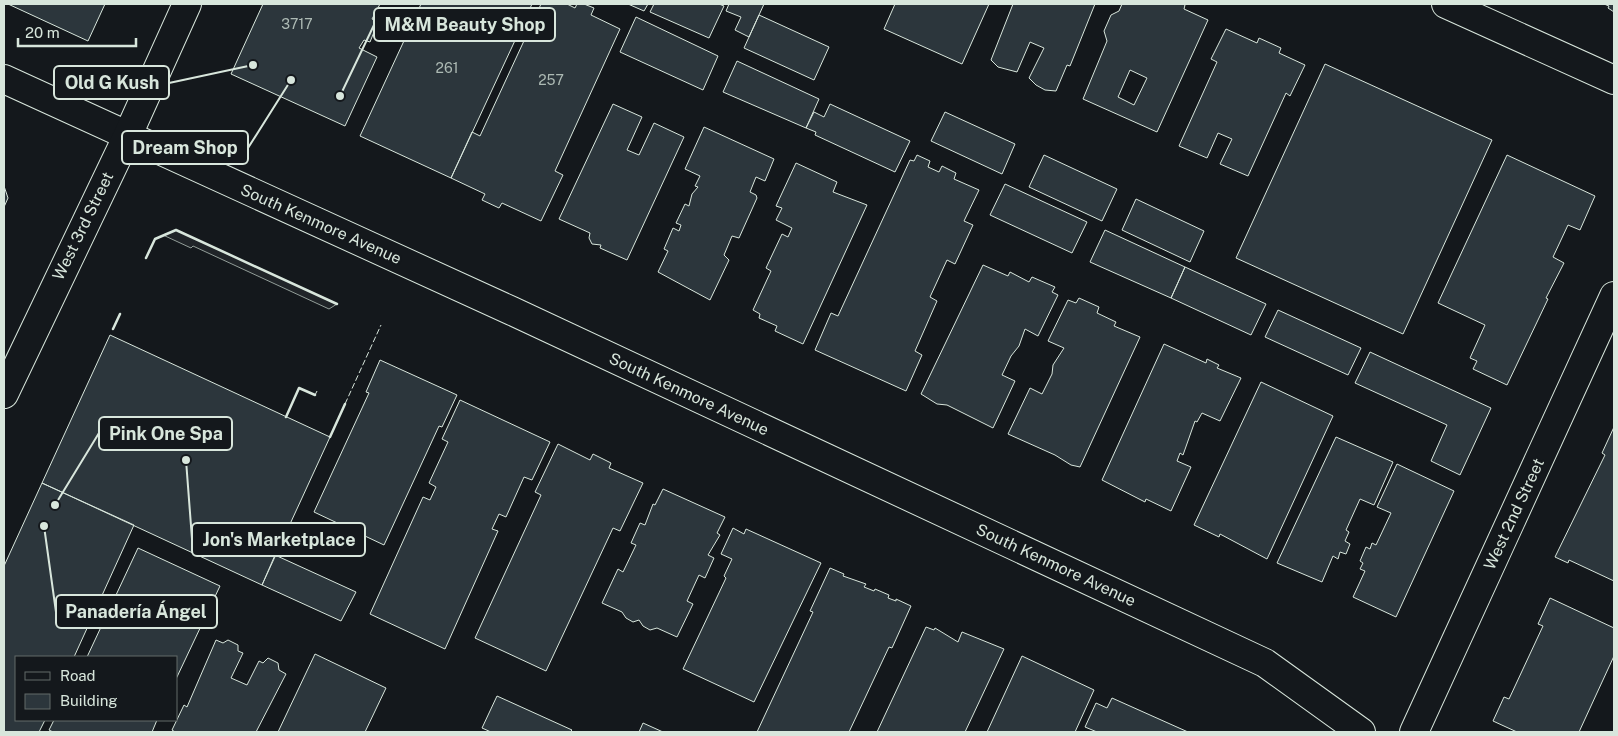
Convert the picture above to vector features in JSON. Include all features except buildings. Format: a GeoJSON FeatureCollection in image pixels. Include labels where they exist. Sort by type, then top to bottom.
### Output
{"type":"FeatureCollection","features":[{"type":"Feature","properties":{"kind":"street","name":"West 3rd Street"},"geometry":{"type":"LineString","coordinates":[[4,394],[127,137],[187,4]]}},
{"type":"Feature","properties":{"kind":"street"},"geometry":{"type":"LineString","coordinates":[[1446,4],[1614,80]]}},
{"type":"Feature","properties":{"kind":"street","name":"South Kenmore Avenue"},"geometry":{"type":"LineString","coordinates":[[4,79],[127,137],[512,311],[1265,663],[1361,732]]}},
{"type":"Feature","properties":{"kind":"street","name":"West 2nd Street"},"geometry":{"type":"LineString","coordinates":[[1414,732],[1606,334],[1614,296]]}},
{"type":"Feature","properties":{"kind":"shaded area"},"geometry":{"type":"Polygon","coordinates":[[[176,230],[337,304],[329,309],[193,246],[191,248],[163,235],[176,230]]]}},
{"type":"Feature","properties":{"kind":"fence"},"geometry":{"type":"LineString","coordinates":[[345,404],[381,325]]}},
{"type":"Feature","properties":{"kind":"fence"},"geometry":{"type":"LineString","coordinates":[[315,395],[317,391]]}},
{"type":"Feature","properties":{"kind":"wall"},"geometry":{"type":"LineString","coordinates":[[146,258],[155,239],[176,230],[337,304]]}},
{"type":"Feature","properties":{"kind":"wall"},"geometry":{"type":"LineString","coordinates":[[113,329],[120,314]]}},
{"type":"Feature","properties":{"kind":"wall"},"geometry":{"type":"LineString","coordinates":[[286,417],[299,388],[315,395]]}},
{"type":"Feature","properties":{"kind":"wall"},"geometry":{"type":"LineString","coordinates":[[330,437],[345,404]]}},
{"type":"Feature","properties":{"kind":"place","name":"Old G Kush"},"geometry":{"type":"Point","coordinates":[253,65]}},
{"type":"Feature","properties":{"kind":"place","name":"Dream Shop"},"geometry":{"type":"Point","coordinates":[291,80]}},
{"type":"Feature","properties":{"kind":"place","name":"M&M Beauty Shop"},"geometry":{"type":"Point","coordinates":[340,96]}},
{"type":"Feature","properties":{"kind":"place","name":"Jon's Marketplace"},"geometry":{"type":"Point","coordinates":[186,460]}},
{"type":"Feature","properties":{"kind":"place","name":"Pink One Spa"},"geometry":{"type":"Point","coordinates":[55,505]}},
{"type":"Feature","properties":{"kind":"place","name":"Panadería Ángel"},"geometry":{"type":"Point","coordinates":[44,526]}}]}
